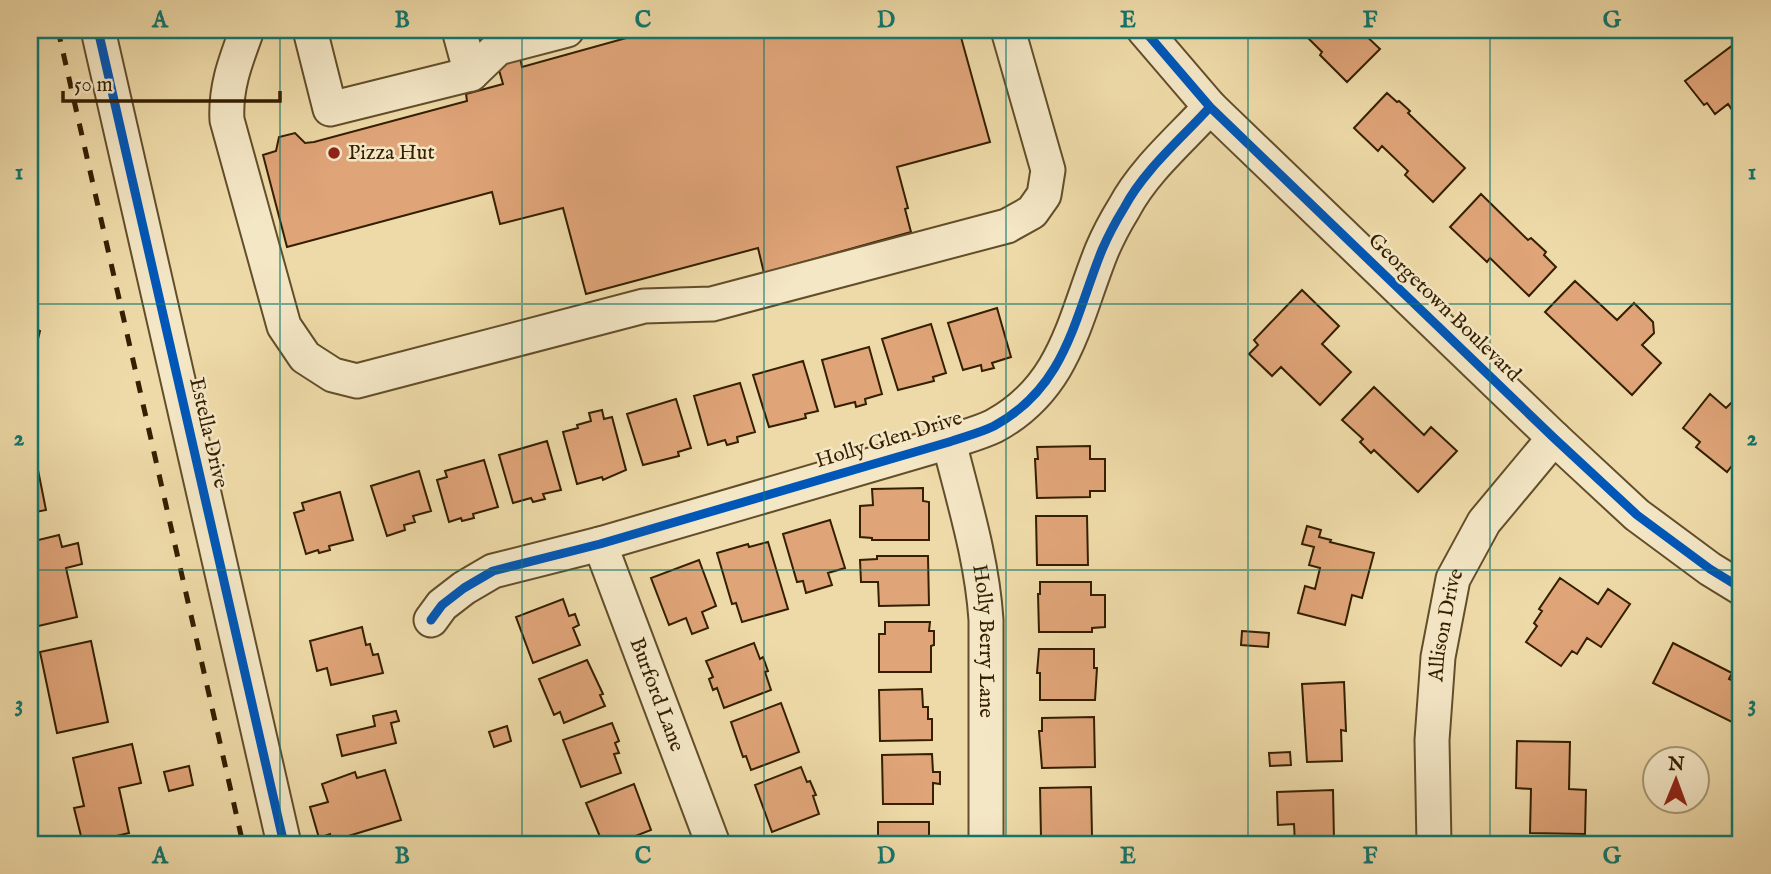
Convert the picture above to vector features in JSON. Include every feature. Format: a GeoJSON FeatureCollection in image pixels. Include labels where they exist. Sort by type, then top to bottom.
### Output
{"type":"FeatureCollection","features":[{"type":"Feature","properties":{"kind":"street","name":"Estella Drive"},"geometry":{"type":"LineString","coordinates":[[98,30],[284,844]]}},
{"type":"Feature","properties":{"kind":"street"},"geometry":{"type":"LineString","coordinates":[[247,30],[230,78],[226,99],[227,120],[284,326],[305,357],[333,375],[356,380],[644,306],[712,304],[1007,226],[1032,212],[1044,195],[1048,170],[1009,30]]}},
{"type":"Feature","properties":{"kind":"street"},"geometry":{"type":"LineString","coordinates":[[310,30],[330,109],[471,74],[496,39],[567,30]]}},
{"type":"Feature","properties":{"kind":"street"},"geometry":{"type":"LineString","coordinates":[[459,30],[471,74]]}},
{"type":"Feature","properties":{"kind":"street","name":"Georgetown Boulevard"},"geometry":{"type":"LineString","coordinates":[[1143,30],[1210,107],[1554,438],[1637,515],[1710,569],[1741,588]]}},
{"type":"Feature","properties":{"kind":"street","name":"Holly Glen Drive"},"geometry":{"type":"LineString","coordinates":[[431,620],[442,605],[457,593],[493,571],[600,544],[949,442],[993,426],[1031,400],[1059,363],[1087,295],[1102,249],[1125,205],[1140,182],[1210,107]]}},
{"type":"Feature","properties":{"kind":"street","name":"Allison Drive"},"geometry":{"type":"LineString","coordinates":[[1434,844],[1434,712],[1438,657],[1453,579],[1484,522],[1554,438]]}},
{"type":"Feature","properties":{"kind":"street","name":"Holly Berry Lane"},"geometry":{"type":"LineString","coordinates":[[949,442],[984,585],[986,844]]}},
{"type":"Feature","properties":{"kind":"street","name":"Burford Lane"},"geometry":{"type":"LineString","coordinates":[[600,544],[713,844]]}},
{"type":"Feature","properties":{"kind":"building"},"geometry":{"type":"Polygon","coordinates":[[[655,30],[959,30],[990,142],[897,167],[908,208],[905,209],[911,232],[764,273],[758,248],[586,294],[563,208],[500,224],[492,192],[287,247],[263,155],[276,151],[279,137],[295,133],[305,143],[314,142],[467,101],[466,94],[503,84],[497,63],[520,57],[522,67],[655,30]]]}},
{"type":"Feature","properties":{"kind":"building"},"geometry":{"type":"Polygon","coordinates":[[[1293,30],[1360,30],[1380,49],[1347,82],[1301,31],[1298,34],[1293,30]]]}},
{"type":"Feature","properties":{"kind":"building"},"geometry":{"type":"Polygon","coordinates":[[[1733,45],[1741,56],[1741,123],[1728,104],[1715,114],[1685,81],[1733,45]]]}},
{"type":"Feature","properties":{"kind":"building"},"geometry":{"type":"Polygon","coordinates":[[[1387,93],[1410,111],[1408,113],[1465,168],[1433,202],[1405,175],[1408,171],[1382,146],[1378,151],[1354,128],[1387,93]]]}},
{"type":"Feature","properties":{"kind":"building"},"geometry":{"type":"Polygon","coordinates":[[[1481,194],[1528,240],[1531,238],[1546,252],[1544,255],[1556,267],[1529,296],[1490,258],[1487,262],[1450,227],[1481,194]]]}},
{"type":"Feature","properties":{"kind":"building"},"geometry":{"type":"Polygon","coordinates":[[[1575,281],[1617,320],[1634,303],[1653,322],[1654,333],[1642,345],[1661,363],[1632,395],[1545,312],[1575,281]]]}},
{"type":"Feature","properties":{"kind":"building"},"geometry":{"type":"Polygon","coordinates":[[[1302,290],[1339,326],[1322,344],[1351,372],[1320,405],[1281,367],[1272,376],[1249,354],[1258,345],[1254,340],[1302,290]]]}},
{"type":"Feature","properties":{"kind":"building"},"geometry":{"type":"Polygon","coordinates":[[[997,308],[1011,357],[992,363],[994,368],[982,371],[981,365],[963,370],[948,323],[997,308]]]}},
{"type":"Feature","properties":{"kind":"building"},"geometry":{"type":"Polygon","coordinates":[[[931,324],[946,373],[933,377],[934,381],[898,390],[882,339],[931,324]]]}},
{"type":"Feature","properties":{"kind":"building"},"geometry":{"type":"Polygon","coordinates":[[[30,326],[40,331],[36,347],[30,351],[30,326]]]}},
{"type":"Feature","properties":{"kind":"building"},"geometry":{"type":"Polygon","coordinates":[[[869,347],[882,394],[865,399],[866,404],[856,407],[855,402],[835,407],[822,360],[869,347]]]}},
{"type":"Feature","properties":{"kind":"building"},"geometry":{"type":"Polygon","coordinates":[[[803,361],[818,411],[805,414],[806,418],[769,427],[753,375],[803,361]]]}},
{"type":"Feature","properties":{"kind":"building"},"geometry":{"type":"Polygon","coordinates":[[[740,383],[755,432],[737,437],[738,442],[727,445],[725,440],[708,445],[694,396],[740,383]]]}},
{"type":"Feature","properties":{"kind":"building"},"geometry":{"type":"Polygon","coordinates":[[[1374,387],[1424,435],[1431,427],[1457,451],[1418,492],[1374,450],[1371,453],[1360,442],[1363,439],[1342,420],[1374,387]]]}},
{"type":"Feature","properties":{"kind":"building"},"geometry":{"type":"Polygon","coordinates":[[[1710,394],[1726,408],[1732,402],[1741,409],[1741,454],[1727,472],[1696,447],[1700,442],[1683,428],[1710,394]]]}},
{"type":"Feature","properties":{"kind":"building"},"geometry":{"type":"Polygon","coordinates":[[[676,399],[691,448],[678,452],[679,456],[643,465],[627,414],[676,399]]]}},
{"type":"Feature","properties":{"kind":"building"},"geometry":{"type":"Polygon","coordinates":[[[602,410],[604,419],[612,417],[626,470],[603,480],[602,477],[577,484],[563,432],[591,421],[589,413],[602,410]]]}},
{"type":"Feature","properties":{"kind":"building"},"geometry":{"type":"Polygon","coordinates":[[[30,430],[46,510],[30,513],[30,430]]]}},
{"type":"Feature","properties":{"kind":"building"},"geometry":{"type":"Polygon","coordinates":[[[547,441],[561,490],[543,494],[545,499],[533,502],[531,498],[513,503],[499,455],[547,441]]]}},
{"type":"Feature","properties":{"kind":"building"},"geometry":{"type":"Polygon","coordinates":[[[1090,446],[1090,459],[1105,459],[1105,491],[1090,491],[1090,497],[1037,498],[1037,447],[1090,446]]]}},
{"type":"Feature","properties":{"kind":"building"},"geometry":{"type":"Polygon","coordinates":[[[484,460],[498,507],[473,514],[474,518],[449,522],[437,480],[447,477],[445,471],[484,460]]]}},
{"type":"Feature","properties":{"kind":"building"},"geometry":{"type":"Polygon","coordinates":[[[419,471],[431,511],[413,516],[415,522],[404,525],[405,530],[387,536],[371,486],[419,471]]]}},
{"type":"Feature","properties":{"kind":"building"},"geometry":{"type":"Polygon","coordinates":[[[923,488],[923,501],[929,502],[929,540],[872,540],[860,537],[860,506],[873,505],[872,489],[923,488]]]}},
{"type":"Feature","properties":{"kind":"building"},"geometry":{"type":"Polygon","coordinates":[[[340,492],[353,540],[329,546],[330,550],[306,554],[294,513],[304,510],[302,503],[340,492]]]}},
{"type":"Feature","properties":{"kind":"building"},"geometry":{"type":"Polygon","coordinates":[[[1036,516],[1087,516],[1088,565],[1037,565],[1036,516]]]}},
{"type":"Feature","properties":{"kind":"building"},"geometry":{"type":"Polygon","coordinates":[[[830,520],[845,568],[828,573],[832,585],[806,593],[803,581],[797,582],[783,534],[830,520]]]}},
{"type":"Feature","properties":{"kind":"building"},"geometry":{"type":"Polygon","coordinates":[[[1307,526],[1321,530],[1319,537],[1331,540],[1330,542],[1374,553],[1362,598],[1352,595],[1345,625],[1298,613],[1305,586],[1315,589],[1320,568],[1309,565],[1314,547],[1302,544],[1307,526]]]}},
{"type":"Feature","properties":{"kind":"building"},"geometry":{"type":"Polygon","coordinates":[[[59,535],[62,547],[78,543],[82,564],[66,568],[77,617],[34,627],[30,607],[30,542],[59,535]]]}},
{"type":"Feature","properties":{"kind":"building"},"geometry":{"type":"Polygon","coordinates":[[[768,542],[788,609],[742,622],[736,603],[732,604],[717,553],[748,544],[749,547],[768,542]]]}},
{"type":"Feature","properties":{"kind":"building"},"geometry":{"type":"Polygon","coordinates":[[[877,556],[928,556],[929,605],[879,606],[878,582],[861,582],[860,560],[877,559],[877,556]]]}},
{"type":"Feature","properties":{"kind":"building"},"geometry":{"type":"Polygon","coordinates":[[[699,560],[716,606],[702,612],[708,628],[692,634],[686,618],[669,625],[651,578],[699,560]]]}},
{"type":"Feature","properties":{"kind":"building"},"geometry":{"type":"Polygon","coordinates":[[[1560,578],[1598,604],[1608,589],[1630,604],[1601,647],[1587,638],[1577,654],[1572,651],[1561,666],[1526,642],[1537,626],[1534,623],[1542,611],[1539,609],[1560,578]]]}},
{"type":"Feature","properties":{"kind":"building"},"geometry":{"type":"Polygon","coordinates":[[[1040,582],[1091,582],[1091,595],[1105,595],[1105,627],[1092,628],[1092,632],[1039,632],[1040,582]]]}},
{"type":"Feature","properties":{"kind":"building"},"geometry":{"type":"Polygon","coordinates":[[[563,599],[569,616],[575,614],[579,625],[573,628],[580,645],[533,663],[516,617],[563,599]]]}},
{"type":"Feature","properties":{"kind":"building"},"geometry":{"type":"Polygon","coordinates":[[[885,622],[930,622],[929,631],[934,631],[931,672],[879,672],[879,634],[885,634],[885,622]]]}},
{"type":"Feature","properties":{"kind":"building"},"geometry":{"type":"Polygon","coordinates":[[[362,627],[366,645],[370,644],[373,655],[378,654],[383,673],[331,685],[327,668],[317,671],[310,641],[362,627]]]}},
{"type":"Feature","properties":{"kind":"building"},"geometry":{"type":"Polygon","coordinates":[[[1242,631],[1269,633],[1268,647],[1241,645],[1242,631]]]}},
{"type":"Feature","properties":{"kind":"building"},"geometry":{"type":"Polygon","coordinates":[[[91,641],[108,722],[57,733],[40,652],[91,641]]]}},
{"type":"Feature","properties":{"kind":"building"},"geometry":{"type":"Polygon","coordinates":[[[754,643],[760,659],[763,657],[771,690],[724,708],[717,688],[713,690],[709,679],[713,677],[706,661],[754,643]]]}},
{"type":"Feature","properties":{"kind":"building"},"geometry":{"type":"Polygon","coordinates":[[[1673,643],[1732,673],[1729,679],[1741,684],[1741,719],[1738,725],[1653,683],[1673,643]]]}},
{"type":"Feature","properties":{"kind":"building"},"geometry":{"type":"Polygon","coordinates":[[[1039,649],[1094,649],[1094,668],[1097,668],[1095,700],[1040,700],[1040,673],[1037,673],[1039,649]]]}},
{"type":"Feature","properties":{"kind":"building"},"geometry":{"type":"Polygon","coordinates":[[[587,660],[603,694],[600,695],[605,706],[564,723],[560,712],[554,715],[539,679],[587,660]]]}},
{"type":"Feature","properties":{"kind":"building"},"geometry":{"type":"Polygon","coordinates":[[[1344,682],[1346,731],[1341,730],[1342,761],[1307,762],[1302,684],[1344,682]]]}},
{"type":"Feature","properties":{"kind":"building"},"geometry":{"type":"Polygon","coordinates":[[[922,689],[923,707],[928,707],[928,719],[932,719],[932,740],[880,741],[879,690],[922,689]]]}},
{"type":"Feature","properties":{"kind":"building"},"geometry":{"type":"Polygon","coordinates":[[[781,703],[799,752],[751,770],[746,756],[743,757],[731,722],[781,703]]]}},
{"type":"Feature","properties":{"kind":"building"},"geometry":{"type":"Polygon","coordinates":[[[396,711],[399,721],[391,723],[396,743],[342,756],[337,735],[375,726],[373,716],[396,711]]]}},
{"type":"Feature","properties":{"kind":"building"},"geometry":{"type":"Polygon","coordinates":[[[1094,717],[1095,767],[1042,768],[1039,731],[1042,731],[1042,718],[1094,717]]]}},
{"type":"Feature","properties":{"kind":"building"},"geometry":{"type":"Polygon","coordinates":[[[612,723],[619,741],[615,743],[619,753],[614,754],[621,773],[581,787],[563,740],[612,723]]]}},
{"type":"Feature","properties":{"kind":"building"},"geometry":{"type":"Polygon","coordinates":[[[507,726],[511,741],[494,747],[489,732],[507,726]]]}},
{"type":"Feature","properties":{"kind":"building"},"geometry":{"type":"Polygon","coordinates":[[[1517,741],[1570,742],[1569,789],[1586,790],[1585,834],[1530,833],[1531,789],[1516,788],[1517,741]]]}},
{"type":"Feature","properties":{"kind":"building"},"geometry":{"type":"Polygon","coordinates":[[[132,744],[141,783],[119,788],[129,833],[83,844],[74,808],[84,806],[73,758],[132,744]]]}},
{"type":"Feature","properties":{"kind":"building"},"geometry":{"type":"Polygon","coordinates":[[[1290,752],[1291,765],[1270,766],[1269,753],[1290,752]]]}},
{"type":"Feature","properties":{"kind":"building"},"geometry":{"type":"Polygon","coordinates":[[[932,754],[933,772],[940,772],[940,784],[933,783],[933,804],[883,804],[882,755],[932,754]]]}},
{"type":"Feature","properties":{"kind":"building"},"geometry":{"type":"Polygon","coordinates":[[[189,766],[193,785],[169,791],[164,772],[189,766]]]}},
{"type":"Feature","properties":{"kind":"building"},"geometry":{"type":"Polygon","coordinates":[[[801,767],[816,795],[813,796],[819,814],[772,832],[755,785],[801,767]]]}},
{"type":"Feature","properties":{"kind":"building"},"geometry":{"type":"Polygon","coordinates":[[[385,770],[401,820],[332,841],[330,834],[319,838],[310,807],[328,802],[322,784],[355,772],[357,778],[385,770]]]}},
{"type":"Feature","properties":{"kind":"building"},"geometry":{"type":"Polygon","coordinates":[[[634,784],[651,830],[615,844],[603,844],[586,803],[634,784]]]}},
{"type":"Feature","properties":{"kind":"building"},"geometry":{"type":"Polygon","coordinates":[[[1091,787],[1092,836],[1041,837],[1040,788],[1091,787]]]}},
{"type":"Feature","properties":{"kind":"building"},"geometry":{"type":"Polygon","coordinates":[[[1333,790],[1334,841],[1347,841],[1347,844],[1295,844],[1294,824],[1278,825],[1277,792],[1333,790]]]}},
{"type":"Feature","properties":{"kind":"building"},"geometry":{"type":"Polygon","coordinates":[[[878,822],[929,822],[929,837],[934,837],[934,844],[878,844],[878,822]]]}},
{"type":"Feature","properties":{"kind":"railway"},"geometry":{"type":"LineString","coordinates":[[58,30],[243,844]]}},
{"type":"Feature","properties":{"kind":"cycle path"},"geometry":{"type":"LineString","coordinates":[[98,30],[284,844]]}},
{"type":"Feature","properties":{"kind":"cycle path"},"geometry":{"type":"LineString","coordinates":[[1144,30],[1210,107],[1554,438],[1637,515],[1710,569],[1741,588]]}},
{"type":"Feature","properties":{"kind":"cycle path"},"geometry":{"type":"LineString","coordinates":[[431,620],[442,605],[493,571],[600,544],[949,442],[994,426],[1018,410],[1037,392],[1052,371],[1075,326],[1104,245],[1132,194],[1152,168],[1210,107]]}},
{"type":"Feature","properties":{"kind":"place","name":"Pizza Hut"},"geometry":{"type":"Point","coordinates":[334,153]}}]}
